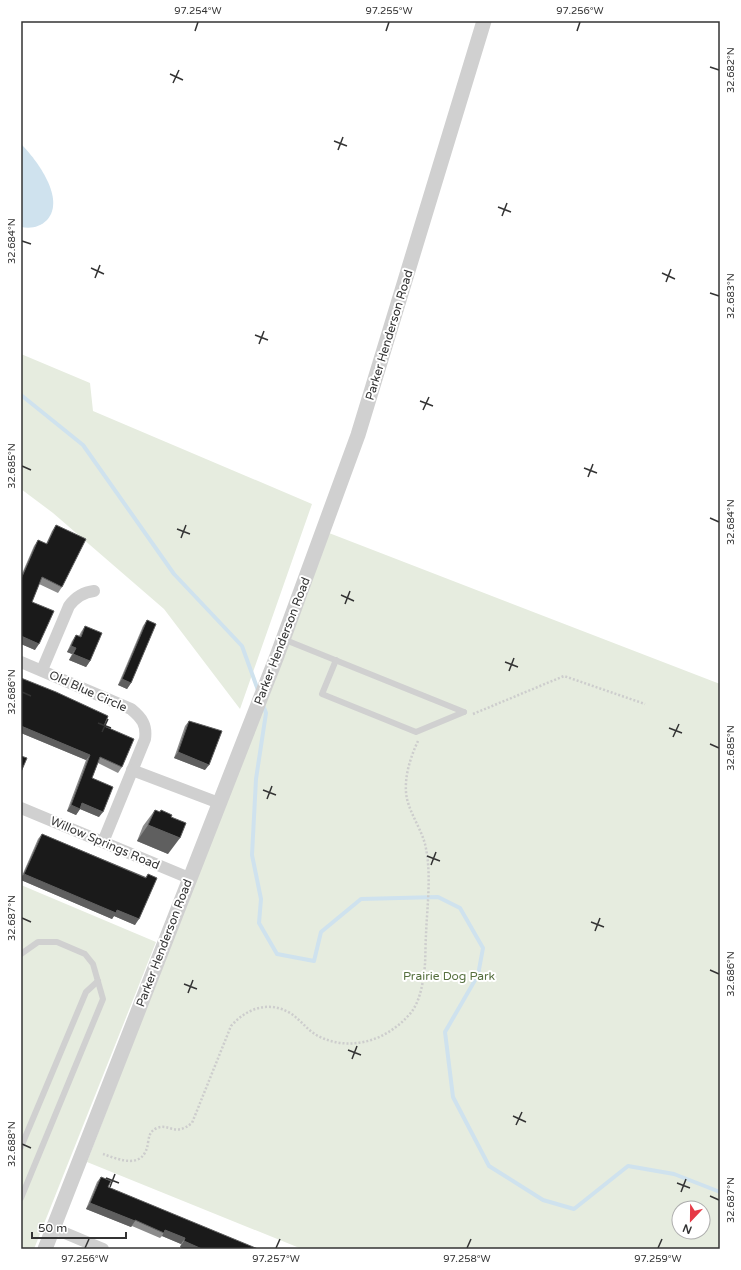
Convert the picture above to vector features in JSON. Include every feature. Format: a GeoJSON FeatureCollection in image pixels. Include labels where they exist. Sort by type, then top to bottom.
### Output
{"type":"FeatureCollection","features":[{"type":"Feature","properties":{"kind":"street","name":"Parker Henderson Road"},"geometry":{"type":"LineString","coordinates":[[45,1249],[277,656],[358,435],[484,21]]}},
{"type":"Feature","properties":{"kind":"street"},"geometry":{"type":"LineString","coordinates":[[42,670],[69,606],[74,599],[88,591],[94,590]]}},
{"type":"Feature","properties":{"kind":"street","name":"Old Blue Circle"},"geometry":{"type":"LineString","coordinates":[[21,662],[131,709],[141,717],[146,729],[145,734],[103,842]]}},
{"type":"Feature","properties":{"kind":"street"},"geometry":{"type":"LineString","coordinates":[[132,770],[219,803]]}},
{"type":"Feature","properties":{"kind":"street","name":"Willow Springs Road"},"geometry":{"type":"LineString","coordinates":[[21,808],[189,878]]}},
{"type":"Feature","properties":{"kind":"street"},"geometry":{"type":"LineString","coordinates":[[53,1228],[103,1249]]}},
{"type":"Feature","properties":{"kind":"lane"},"geometry":{"type":"LineString","coordinates":[[283,639],[336,660],[464,712],[416,732],[322,694],[336,660]]}},
{"type":"Feature","properties":{"kind":"lane"},"geometry":{"type":"LineString","coordinates":[[21,954],[38,942],[57,942],[85,954],[93,964],[103,999],[21,1198]]}},
{"type":"Feature","properties":{"kind":"lane"},"geometry":{"type":"LineString","coordinates":[[21,1147],[86,992],[98,981]]}},
{"type":"Feature","properties":{"kind":"path"},"geometry":{"type":"LineString","coordinates":[[469,716],[564,676],[645,704]]}},
{"type":"Feature","properties":{"kind":"path"},"geometry":{"type":"LineString","coordinates":[[103,1154],[125,1162],[132,1161],[143,1154],[148,1145],[150,1135],[156,1128],[165,1127],[175,1130],[182,1129],[192,1123],[231,1026],[240,1016],[252,1009],[265,1006],[278,1008],[291,1013],[318,1036],[338,1043],[360,1044],[381,1037],[397,1028],[410,1014],[419,998],[424,979],[428,885],[428,866],[425,844],[407,798],[409,766],[420,738]]}},
{"type":"Feature","properties":{"kind":"green space"},"geometry":{"type":"Polygon","coordinates":[[[21,354],[90,383],[93,411],[312,504],[240,709],[164,609],[53,513],[21,489],[21,354]]]}},
{"type":"Feature","properties":{"kind":"green space","name":"Prairie Dog Park"},"geometry":{"type":"Polygon","coordinates":[[[329,533],[720,684],[720,1249],[302,1249],[87,1162],[329,533]]]}},
{"type":"Feature","properties":{"kind":"green space"},"geometry":{"type":"Polygon","coordinates":[[[21,885],[156,942],[34,1249],[21,1249],[21,885]]]}},
{"type":"Feature","properties":{"kind":"water"},"geometry":{"type":"Polygon","coordinates":[[[21,144],[47,180],[53,202],[52,211],[47,220],[32,228],[21,227],[21,144]]]}},
{"type":"Feature","properties":{"kind":"building"},"geometry":{"type":"Polygon","coordinates":[[[56,525],[86,539],[62,587],[42,577],[32,602],[54,611],[39,644],[21,636],[21,579],[38,540],[47,544],[56,525]]]}},
{"type":"Feature","properties":{"kind":"building"},"geometry":{"type":"Polygon","coordinates":[[[147,620],[156,624],[131,683],[122,679],[147,620]]]}},
{"type":"Feature","properties":{"kind":"building"},"geometry":{"type":"Polygon","coordinates":[[[85,626],[102,633],[90,661],[73,654],[76,648],[71,646],[76,635],[81,637],[85,626]]]}},
{"type":"Feature","properties":{"kind":"building"},"geometry":{"type":"Polygon","coordinates":[[[21,678],[108,716],[104,726],[134,739],[122,767],[100,757],[92,778],[113,787],[103,812],[82,803],[80,809],[71,805],[90,755],[21,726],[21,678]]]}},
{"type":"Feature","properties":{"kind":"building"},"geometry":{"type":"Polygon","coordinates":[[[189,721],[222,731],[209,765],[178,752],[189,721]]]}},
{"type":"Feature","properties":{"kind":"building"},"geometry":{"type":"Polygon","coordinates":[[[21,756],[27,758],[21,772],[21,756]]]}},
{"type":"Feature","properties":{"kind":"building"},"geometry":{"type":"Polygon","coordinates":[[[155,810],[160,812],[161,810],[172,815],[171,817],[186,823],[180,838],[148,825],[155,810]]]}},
{"type":"Feature","properties":{"kind":"building"},"geometry":{"type":"Polygon","coordinates":[[[42,834],[146,878],[148,874],[157,878],[139,919],[117,910],[116,913],[24,874],[42,834]]]}},
{"type":"Feature","properties":{"kind":"building"},"geometry":{"type":"Polygon","coordinates":[[[101,1177],[111,1181],[108,1187],[258,1249],[202,1249],[184,1241],[185,1238],[165,1230],[164,1233],[90,1203],[101,1177]]]}},
{"type":"Feature","properties":{"kind":"waterway"},"geometry":{"type":"LineString","coordinates":[[21,395],[83,445],[174,574],[242,646],[259,693]]}},
{"type":"Feature","properties":{"kind":"waterway"},"geometry":{"type":"LineString","coordinates":[[263,705],[266,713],[256,779],[252,855],[261,899],[259,923],[277,954],[314,961],[321,932],[361,899],[438,897],[460,908],[483,948],[478,975],[445,1032],[453,1097],[489,1166],[543,1200],[574,1209],[628,1166],[674,1174],[720,1192]]}}]}
